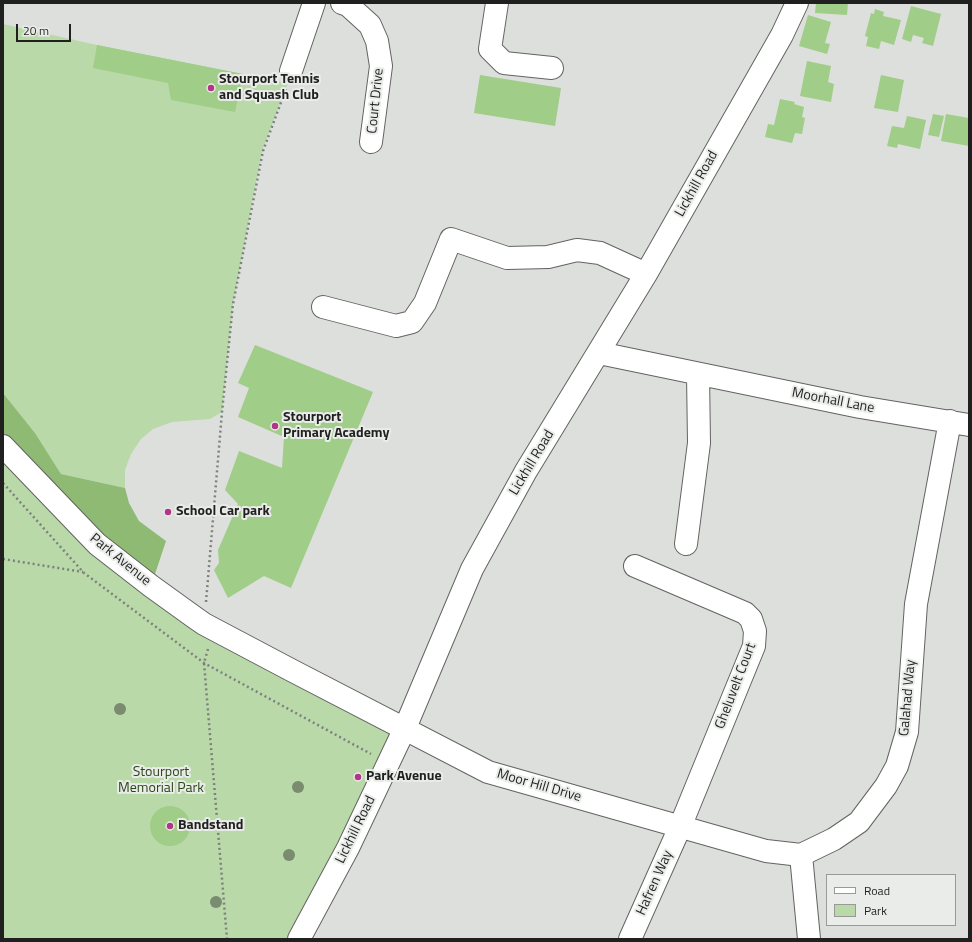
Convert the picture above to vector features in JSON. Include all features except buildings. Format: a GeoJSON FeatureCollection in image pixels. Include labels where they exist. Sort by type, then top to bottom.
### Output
{"type":"FeatureCollection","features":[{"type":"Feature","properties":{"kind":"street"},"geometry":{"type":"LineString","coordinates":[[291,71],[314,3]]}},
{"type":"Feature","properties":{"kind":"street","name":"Court Drive"},"geometry":{"type":"LineString","coordinates":[[342,3],[348,5],[370,25],[377,41],[381,66],[371,142]]}},
{"type":"Feature","properties":{"kind":"street"},"geometry":{"type":"LineString","coordinates":[[497,3],[490,49],[504,63],[552,68]]}},
{"type":"Feature","properties":{"kind":"street","name":"Lickhill Road"},"geometry":{"type":"LineString","coordinates":[[299,939],[348,848],[405,728],[472,569],[526,471],[646,274],[782,36],[797,3]]}},
{"type":"Feature","properties":{"kind":"street"},"geometry":{"type":"LineString","coordinates":[[323,307],[396,326],[412,322],[425,303],[451,239],[507,258],[548,257],[577,250],[600,253],[646,274]]}},
{"type":"Feature","properties":{"kind":"street","name":"Moorhall Lane"},"geometry":{"type":"LineString","coordinates":[[599,353],[860,408],[960,423]]}},
{"type":"Feature","properties":{"kind":"street"},"geometry":{"type":"LineString","coordinates":[[686,544],[699,443],[698,374]]}},
{"type":"Feature","properties":{"kind":"street","name":"Galahad Way"},"geometry":{"type":"LineString","coordinates":[[802,856],[834,839],[859,822],[886,786],[897,766],[907,732],[916,604],[960,423]]}},
{"type":"Feature","properties":{"kind":"street","name":"Park Avenue"},"geometry":{"type":"LineString","coordinates":[[3,446],[97,544],[151,586],[210,627],[405,728]]}},
{"type":"Feature","properties":{"kind":"street","name":"Gheluvelt Court"},"geometry":{"type":"LineString","coordinates":[[635,566],[745,613],[751,619],[755,631],[754,646],[680,827]]}},
{"type":"Feature","properties":{"kind":"street","name":"Moor Hill Drive"},"geometry":{"type":"LineString","coordinates":[[405,728],[488,772],[680,827]]}},
{"type":"Feature","properties":{"kind":"street"},"geometry":{"type":"LineString","coordinates":[[680,827],[766,851],[802,856],[809,939]]}},
{"type":"Feature","properties":{"kind":"street","name":"Hafren Way"},"geometry":{"type":"LineString","coordinates":[[630,939],[680,827]]}},
{"type":"Feature","properties":{"kind":"path"},"geometry":{"type":"LineString","coordinates":[[227,939],[204,663],[210,627],[222,412],[233,304],[262,151],[288,83],[291,71]]}},
{"type":"Feature","properties":{"kind":"path"},"geometry":{"type":"LineString","coordinates":[[3,559],[84,573]]}},
{"type":"Feature","properties":{"kind":"green space"},"geometry":{"type":"Polygon","coordinates":[[[3,24],[97,45],[288,83],[262,151],[233,304],[222,412],[210,419],[172,422],[153,429],[141,439],[131,454],[125,470],[125,488],[61,474],[35,433],[3,393],[3,24]]]}},
{"type":"Feature","properties":{"kind":"green space"},"geometry":{"type":"Polygon","coordinates":[[[3,393],[35,433],[61,474],[125,488],[129,503],[139,521],[166,541],[151,586],[3,446],[3,393]]]}},
{"type":"Feature","properties":{"kind":"green space","name":"Stourport Memorial Park"},"geometry":{"type":"Polygon","coordinates":[[[3,446],[151,586],[405,728],[299,939],[3,939],[3,446]]]}},
{"type":"Feature","properties":{"kind":"place","name":"Stourport Tennis and Squash Club"},"geometry":{"type":"Point","coordinates":[211,88]}},
{"type":"Feature","properties":{"kind":"place","name":"Stourport Primary Academy"},"geometry":{"type":"Point","coordinates":[275,426]}},
{"type":"Feature","properties":{"kind":"place","name":"School Car park"},"geometry":{"type":"Point","coordinates":[168,512]}},
{"type":"Feature","properties":{"kind":"place","name":"Park Avenue"},"geometry":{"type":"Point","coordinates":[358,777]}},
{"type":"Feature","properties":{"kind":"place","name":"Bandstand"},"geometry":{"type":"Point","coordinates":[170,826]}}]}
